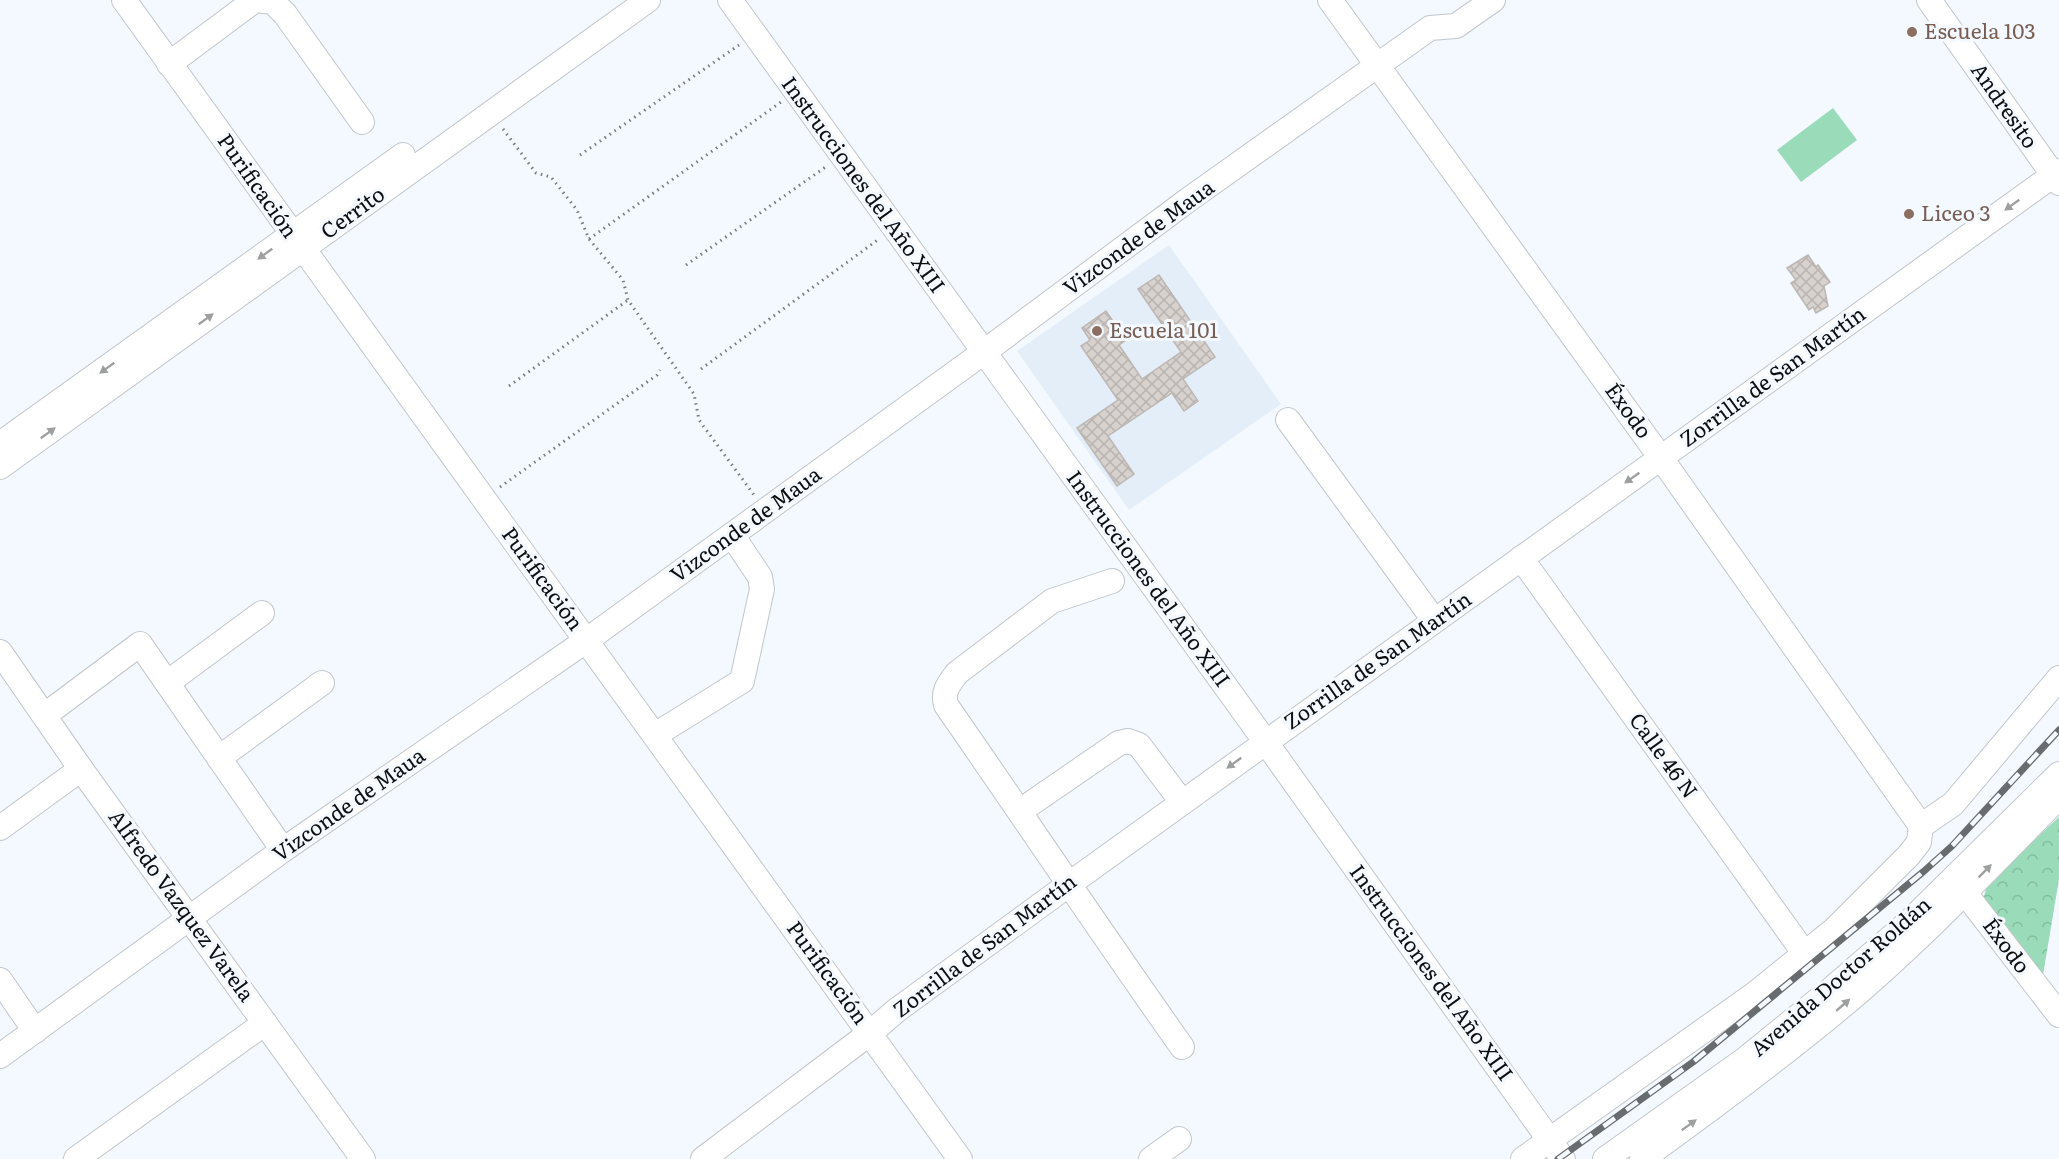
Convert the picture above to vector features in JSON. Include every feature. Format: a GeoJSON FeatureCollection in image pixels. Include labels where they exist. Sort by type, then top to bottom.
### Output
{"type":"FeatureCollection","features":[{"type":"Feature","properties":{"kind":"street","name":"Purificación"},"geometry":{"type":"LineString","coordinates":[[124,0],[297,243],[587,640],[960,1159]]}},
{"type":"Feature","properties":{"kind":"street"},"geometry":{"type":"LineString","coordinates":[[170,64],[255,0],[273,2],[285,14],[362,122]]}},
{"type":"Feature","properties":{"kind":"street","name":"Cerrito"},"geometry":{"type":"LineString","coordinates":[[0,467],[620,0]]}},
{"type":"Feature","properties":{"kind":"street","name":"Cerrito"},"geometry":{"type":"LineString","coordinates":[[0,444],[491,112],[648,0]]}},
{"type":"Feature","properties":{"kind":"street","name":"Instrucciones del Año XIII"},"geometry":{"type":"LineString","coordinates":[[730,0],[1557,1150]]}},
{"type":"Feature","properties":{"kind":"street","name":"Éxodo"},"geometry":{"type":"LineString","coordinates":[[1330,0],[1661,458],[1921,826]]}},
{"type":"Feature","properties":{"kind":"street","name":"Vizconde de Maua"},"geometry":{"type":"LineString","coordinates":[[0,1056],[283,850],[587,640],[984,352],[1188,200],[1430,28],[1456,26],[1493,0]]}},
{"type":"Feature","properties":{"kind":"street","name":"Andresito"},"geometry":{"type":"LineString","coordinates":[[1929,0],[2057,176]]}},
{"type":"Feature","properties":{"kind":"street","name":"Zorrilla de San Martín"},"geometry":{"type":"LineString","coordinates":[[704,1159],[870,1034],[897,1010],[1265,741],[2057,176]]}},
{"type":"Feature","properties":{"kind":"street"},"geometry":{"type":"LineString","coordinates":[[1288,420],[1434,620]]}},
{"type":"Feature","properties":{"kind":"street"},"geometry":{"type":"LineString","coordinates":[[655,735],[742,681],[762,589],[760,577],[732,535]]}},
{"type":"Feature","properties":{"kind":"street","name":"Calle 46 N"},"geometry":{"type":"LineString","coordinates":[[1521,558],[1805,954]]}},
{"type":"Feature","properties":{"kind":"street"},"geometry":{"type":"LineString","coordinates":[[1112,581],[1052,601],[957,673],[945,689],[944,698],[946,705],[1068,885],[1182,1047]]}},
{"type":"Feature","properties":{"kind":"street"},"geometry":{"type":"LineString","coordinates":[[167,683],[262,613]]}},
{"type":"Feature","properties":{"kind":"street"},"geometry":{"type":"LineString","coordinates":[[45,715],[140,644],[283,850]]}},
{"type":"Feature","properties":{"kind":"street","name":"Alfredo Vazquez Varela"},"geometry":{"type":"LineString","coordinates":[[2,659],[45,715],[81,769],[363,1159]]}},
{"type":"Feature","properties":{"kind":"street"},"geometry":{"type":"LineString","coordinates":[[1921,826],[1953,804],[2059,678]]}},
{"type":"Feature","properties":{"kind":"street"},"geometry":{"type":"LineString","coordinates":[[219,758],[322,683]]}},
{"type":"Feature","properties":{"kind":"street"},"geometry":{"type":"LineString","coordinates":[[1020,811],[1119,743],[1128,741],[1138,745],[1182,802]]}},
{"type":"Feature","properties":{"kind":"street"},"geometry":{"type":"LineString","coordinates":[[0,828],[81,769]]}},
{"type":"Feature","properties":{"kind":"street","name":"Avenida Doctor Roldán"},"geometry":{"type":"LineString","coordinates":[[1642,1159],[1753,1079],[1841,1007],[1959,885],[2032,798],[2059,774]]}},
{"type":"Feature","properties":{"kind":"street","name":"Avenida Doctor Roldán"},"geometry":{"type":"LineString","coordinates":[[1605,1159],[1744,1060],[1828,993],[1911,920],[1959,885],[2059,797]]}},
{"type":"Feature","properties":{"kind":"street","name":"Avenida Doctor Roldán"},"geometry":{"type":"LineString","coordinates":[[1523,1159],[1557,1150],[1835,929],[1909,855],[1919,842],[1921,826]]}},
{"type":"Feature","properties":{"kind":"street","name":"Éxodo"},"geometry":{"type":"LineString","coordinates":[[1959,885],[2059,1015]]}},
{"type":"Feature","properties":{"kind":"street"},"geometry":{"type":"LineString","coordinates":[[0,980],[35,1031]]}},
{"type":"Feature","properties":{"kind":"street"},"geometry":{"type":"LineString","coordinates":[[76,1159],[265,1023]]}},
{"type":"Feature","properties":{"kind":"street"},"geometry":{"type":"LineString","coordinates":[[1151,1159],[1179,1139]]}},
{"type":"Feature","properties":{"kind":"path"},"geometry":{"type":"LineString","coordinates":[[580,155],[754,34]]}},
{"type":"Feature","properties":{"kind":"path"},"geometry":{"type":"LineString","coordinates":[[589,238],[795,92]]}},
{"type":"Feature","properties":{"kind":"path"},"geometry":{"type":"LineString","coordinates":[[491,112],[536,173],[551,177],[577,210],[589,238],[623,280],[628,300],[694,394],[699,420],[765,511]]}},
{"type":"Feature","properties":{"kind":"path"},"geometry":{"type":"LineString","coordinates":[[686,265],[842,156]]}},
{"type":"Feature","properties":{"kind":"path"},"geometry":{"type":"LineString","coordinates":[[701,369],[894,228]]}},
{"type":"Feature","properties":{"kind":"path"},"geometry":{"type":"LineString","coordinates":[[509,386],[628,300]]}},
{"type":"Feature","properties":{"kind":"path"},"geometry":{"type":"LineString","coordinates":[[485,500],[507,481],[657,375],[660,370]]}},
{"type":"Feature","properties":{"kind":"shaded area"},"geometry":{"type":"Polygon","coordinates":[[[1169,245],[1281,404],[1129,510],[1017,351],[1169,245]]]}},
{"type":"Feature","properties":{"kind":"green space"},"geometry":{"type":"Polygon","coordinates":[[[1833,108],[1857,140],[1801,182],[1777,150],[1833,108]]]}},
{"type":"Feature","properties":{"kind":"green space"},"geometry":{"type":"Polygon","coordinates":[[[2059,817],[2059,879],[2043,975],[1983,899],[1988,883],[2059,817]]]}},
{"type":"Feature","properties":{"kind":"building"},"geometry":{"type":"Polygon","coordinates":[[[1808,255],[1830,282],[1824,286],[1828,306],[1816,313],[1813,307],[1809,310],[1791,283],[1796,280],[1787,268],[1808,255]]]}},
{"type":"Feature","properties":{"kind":"building"},"geometry":{"type":"Polygon","coordinates":[[[1159,275],[1215,357],[1183,379],[1198,401],[1184,411],[1172,393],[1108,436],[1134,474],[1117,486],[1077,428],[1118,400],[1081,346],[1090,340],[1082,328],[1106,311],[1126,340],[1119,345],[1142,379],[1181,352],[1138,289],[1159,275]]]}},
{"type":"Feature","properties":{"kind":"railway"},"geometry":{"type":"LineString","coordinates":[[1558,1159],[1693,1062],[1923,872],[1952,846],[2059,730]]}},
{"type":"Feature","properties":{"kind":"place","name":"Escuela 103"},"geometry":{"type":"Point","coordinates":[1912,32]}},
{"type":"Feature","properties":{"kind":"place","name":"Liceo 3"},"geometry":{"type":"Point","coordinates":[1909,214]}},
{"type":"Feature","properties":{"kind":"place","name":"Escuela 101"},"geometry":{"type":"Point","coordinates":[1097,331]}}]}
